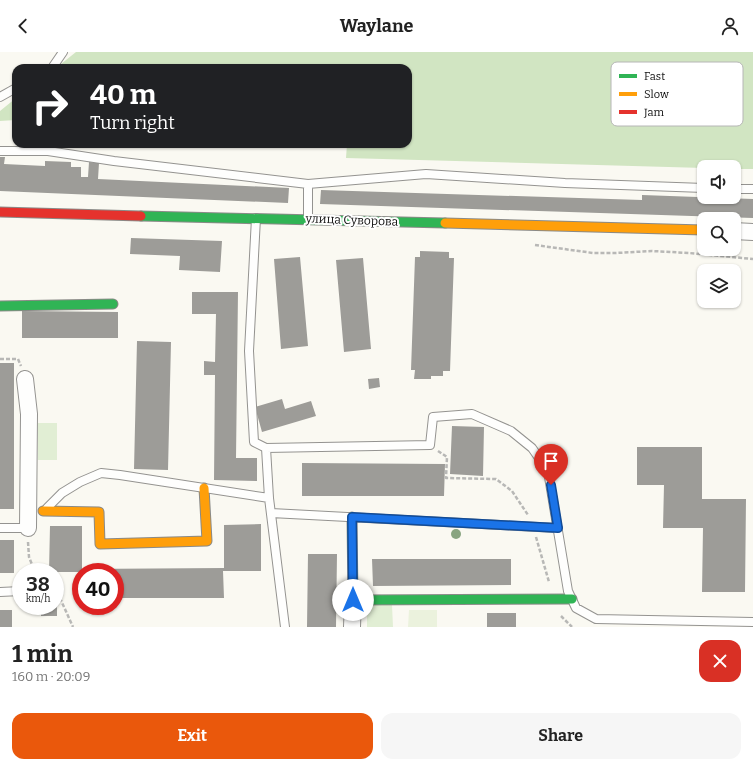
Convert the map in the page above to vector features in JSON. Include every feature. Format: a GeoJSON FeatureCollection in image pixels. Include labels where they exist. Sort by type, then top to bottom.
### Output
{"type":"FeatureCollection","features":[{"type":"Feature","properties":{"kind":"street","name":"улица Суворова"},"geometry":{"type":"LineString","coordinates":[[0,212],[697,230]]}},
{"type":"Feature","properties":{"kind":"street"},"geometry":{"type":"LineString","coordinates":[[741,231],[753,232]]}},
{"type":"Feature","properties":{"kind":"street"},"geometry":{"type":"LineString","coordinates":[[0,306],[113,304]]}},
{"type":"Feature","properties":{"kind":"street"},"geometry":{"type":"LineString","coordinates":[[25,379],[29,414],[28,528]]}},
{"type":"Feature","properties":{"kind":"street"},"geometry":{"type":"LineString","coordinates":[[43,511],[99,512],[100,544],[207,541],[204,488]]}},
{"type":"Feature","properties":{"kind":"street"},"geometry":{"type":"LineString","coordinates":[[352,517],[352,627]]}},
{"type":"Feature","properties":{"kind":"street"},"geometry":{"type":"LineString","coordinates":[[353,600],[572,599]]}},
{"type":"Feature","properties":{"kind":"lane"},"geometry":{"type":"LineString","coordinates":[[55,64],[63,52]]}},
{"type":"Feature","properties":{"kind":"lane"},"geometry":{"type":"LineString","coordinates":[[0,96],[12,90]]}},
{"type":"Feature","properties":{"kind":"lane"},"geometry":{"type":"LineString","coordinates":[[0,151],[48,151],[114,161],[308,184],[426,174],[565,184],[697,188]]}},
{"type":"Feature","properties":{"kind":"lane"},"geometry":{"type":"LineString","coordinates":[[308,184],[308,219]]}},
{"type":"Feature","properties":{"kind":"lane"},"geometry":{"type":"LineString","coordinates":[[741,189],[753,189]]}},
{"type":"Feature","properties":{"kind":"lane"},"geometry":{"type":"LineString","coordinates":[[256,218],[249,351],[254,442],[266,448],[430,445],[433,417],[472,414],[511,431],[532,448],[548,471],[568,591],[576,608],[596,619],[753,622]]}},
{"type":"Feature","properties":{"kind":"lane"},"geometry":{"type":"LineString","coordinates":[[266,448],[269,498],[285,627]]}},
{"type":"Feature","properties":{"kind":"lane"},"geometry":{"type":"LineString","coordinates":[[0,528],[28,528],[62,493],[80,482],[101,473],[269,498]]}},
{"type":"Feature","properties":{"kind":"lane"},"geometry":{"type":"LineString","coordinates":[[271,513],[558,528]]}},
{"type":"Feature","properties":{"kind":"lane"},"geometry":{"type":"LineString","coordinates":[[0,592],[12,591]]}},
{"type":"Feature","properties":{"kind":"path"},"geometry":{"type":"LineString","coordinates":[[530,244],[593,254],[652,251],[753,259]]}},
{"type":"Feature","properties":{"kind":"path"},"geometry":{"type":"LineString","coordinates":[[0,359],[18,359],[25,379]]}},
{"type":"Feature","properties":{"kind":"path"},"geometry":{"type":"LineString","coordinates":[[28,528],[28,557],[31,563]]}},
{"type":"Feature","properties":{"kind":"path"},"geometry":{"type":"LineString","coordinates":[[64,607],[73,627]]}},
{"type":"Feature","properties":{"kind":"green space"},"geometry":{"type":"Polygon","coordinates":[[[76,52],[753,52],[753,169],[741,169],[741,160],[697,160],[697,168],[346,158],[347,148],[412,148],[412,64],[61,64],[76,52]]]}},
{"type":"Feature","properties":{"kind":"green space"},"geometry":{"type":"Polygon","coordinates":[[[12,101],[12,120],[0,121],[0,111],[12,101]]]}},
{"type":"Feature","properties":{"kind":"green space"},"geometry":{"type":"Polygon","coordinates":[[[38,423],[57,423],[57,460],[38,460],[38,423]]]}},
{"type":"Feature","properties":{"kind":"green space"},"geometry":{"type":"Polygon","coordinates":[[[367,605],[392,605],[393,627],[367,627],[367,605]]]}},
{"type":"Feature","properties":{"kind":"green space"},"geometry":{"type":"Polygon","coordinates":[[[409,610],[437,610],[437,627],[408,627],[409,610]]]}},
{"type":"Feature","properties":{"kind":"building"},"geometry":{"type":"Polygon","coordinates":[[[0,157],[5,157],[4,164],[45,166],[45,161],[71,162],[71,167],[81,167],[81,177],[88,177],[89,162],[99,163],[98,179],[289,188],[288,203],[0,191],[0,157]]]}},
{"type":"Feature","properties":{"kind":"building"},"geometry":{"type":"Polygon","coordinates":[[[321,190],[642,200],[642,195],[697,197],[697,204],[741,204],[741,199],[753,199],[753,218],[741,218],[741,212],[697,212],[697,216],[320,204],[321,190]]]}},
{"type":"Feature","properties":{"kind":"building"},"geometry":{"type":"Polygon","coordinates":[[[131,238],[222,241],[220,272],[179,270],[180,256],[130,254],[131,238]]]}},
{"type":"Feature","properties":{"kind":"building"},"geometry":{"type":"Polygon","coordinates":[[[420,251],[449,252],[449,258],[454,258],[450,371],[443,371],[443,376],[431,376],[431,379],[414,379],[415,370],[411,370],[415,257],[420,257],[420,251]]]}},
{"type":"Feature","properties":{"kind":"building"},"geometry":{"type":"Polygon","coordinates":[[[300,257],[308,346],[281,349],[274,259],[300,257]]]}},
{"type":"Feature","properties":{"kind":"building"},"geometry":{"type":"Polygon","coordinates":[[[363,258],[371,349],[344,352],[336,260],[363,258]]]}},
{"type":"Feature","properties":{"kind":"building"},"geometry":{"type":"Polygon","coordinates":[[[192,292],[238,292],[236,458],[257,458],[257,481],[214,480],[215,375],[204,375],[204,361],[215,362],[216,314],[192,314],[192,292]]]}},
{"type":"Feature","properties":{"kind":"building"},"geometry":{"type":"Polygon","coordinates":[[[22,311],[118,312],[118,338],[22,338],[22,311]]]}},
{"type":"Feature","properties":{"kind":"building"},"geometry":{"type":"Polygon","coordinates":[[[137,341],[171,342],[168,470],[134,469],[137,341]]]}},
{"type":"Feature","properties":{"kind":"building"},"geometry":{"type":"Polygon","coordinates":[[[0,363],[14,363],[14,509],[0,509],[0,363]]]}},
{"type":"Feature","properties":{"kind":"building"},"geometry":{"type":"Polygon","coordinates":[[[379,378],[380,387],[369,389],[368,379],[379,378]]]}},
{"type":"Feature","properties":{"kind":"building"},"geometry":{"type":"Polygon","coordinates":[[[282,399],[285,409],[311,401],[316,416],[262,432],[255,407],[282,399]]]}},
{"type":"Feature","properties":{"kind":"building"},"geometry":{"type":"Polygon","coordinates":[[[452,426],[484,427],[483,476],[450,474],[452,426]]]}},
{"type":"Feature","properties":{"kind":"building"},"geometry":{"type":"Polygon","coordinates":[[[637,447],[702,447],[702,499],[746,499],[745,592],[702,592],[703,528],[663,528],[664,485],[637,485],[637,447]]]}},
{"type":"Feature","properties":{"kind":"building"},"geometry":{"type":"Polygon","coordinates":[[[302,463],[445,464],[444,496],[302,496],[302,463]]]}},
{"type":"Feature","properties":{"kind":"building"},"geometry":{"type":"Polygon","coordinates":[[[261,524],[261,571],[223,571],[224,598],[124,598],[124,569],[224,568],[224,525],[261,524]]]}},
{"type":"Feature","properties":{"kind":"building"},"geometry":{"type":"Polygon","coordinates":[[[50,526],[82,526],[82,563],[72,563],[72,572],[64,572],[64,563],[49,563],[50,526]]]}},
{"type":"Feature","properties":{"kind":"building"},"geometry":{"type":"Polygon","coordinates":[[[0,540],[14,540],[14,563],[12,563],[12,573],[0,573],[0,540]]]}},
{"type":"Feature","properties":{"kind":"building"},"geometry":{"type":"Polygon","coordinates":[[[308,554],[337,554],[336,627],[307,627],[308,554]]]}},
{"type":"Feature","properties":{"kind":"building"},"geometry":{"type":"Polygon","coordinates":[[[372,559],[511,559],[511,585],[373,586],[372,559]]]}},
{"type":"Feature","properties":{"kind":"building"},"geometry":{"type":"Polygon","coordinates":[[[0,610],[12,610],[12,627],[0,627],[0,610]]]}},
{"type":"Feature","properties":{"kind":"building"},"geometry":{"type":"Polygon","coordinates":[[[487,613],[516,613],[516,627],[487,627],[487,613]]]}},
{"type":"Feature","properties":{"kind":"building"},"geometry":{"type":"Polygon","coordinates":[[[41,615],[57,615],[57,616],[41,615]]]}},
{"type":"Feature","properties":{"kind":"traffic: fast"},"geometry":{"type":"LineString","coordinates":[[141,216],[445,223]]}},
{"type":"Feature","properties":{"kind":"traffic: fast"},"geometry":{"type":"LineString","coordinates":[[0,306],[113,304]]}},
{"type":"Feature","properties":{"kind":"traffic: fast"},"geometry":{"type":"LineString","coordinates":[[352,517],[353,600],[572,599]]}},
{"type":"Feature","properties":{"kind":"traffic: slow"},"geometry":{"type":"LineString","coordinates":[[445,223],[697,230]]}},
{"type":"Feature","properties":{"kind":"traffic: slow"},"geometry":{"type":"LineString","coordinates":[[43,511],[99,512],[100,544],[207,541],[204,488]]}},
{"type":"Feature","properties":{"kind":"traffic: jam"},"geometry":{"type":"LineString","coordinates":[[0,212],[141,216]]}},
{"type":"Feature","properties":{"kind":"route"},"geometry":{"type":"LineString","coordinates":[[353,600],[352,517],[558,528],[551,485]]}}]}
